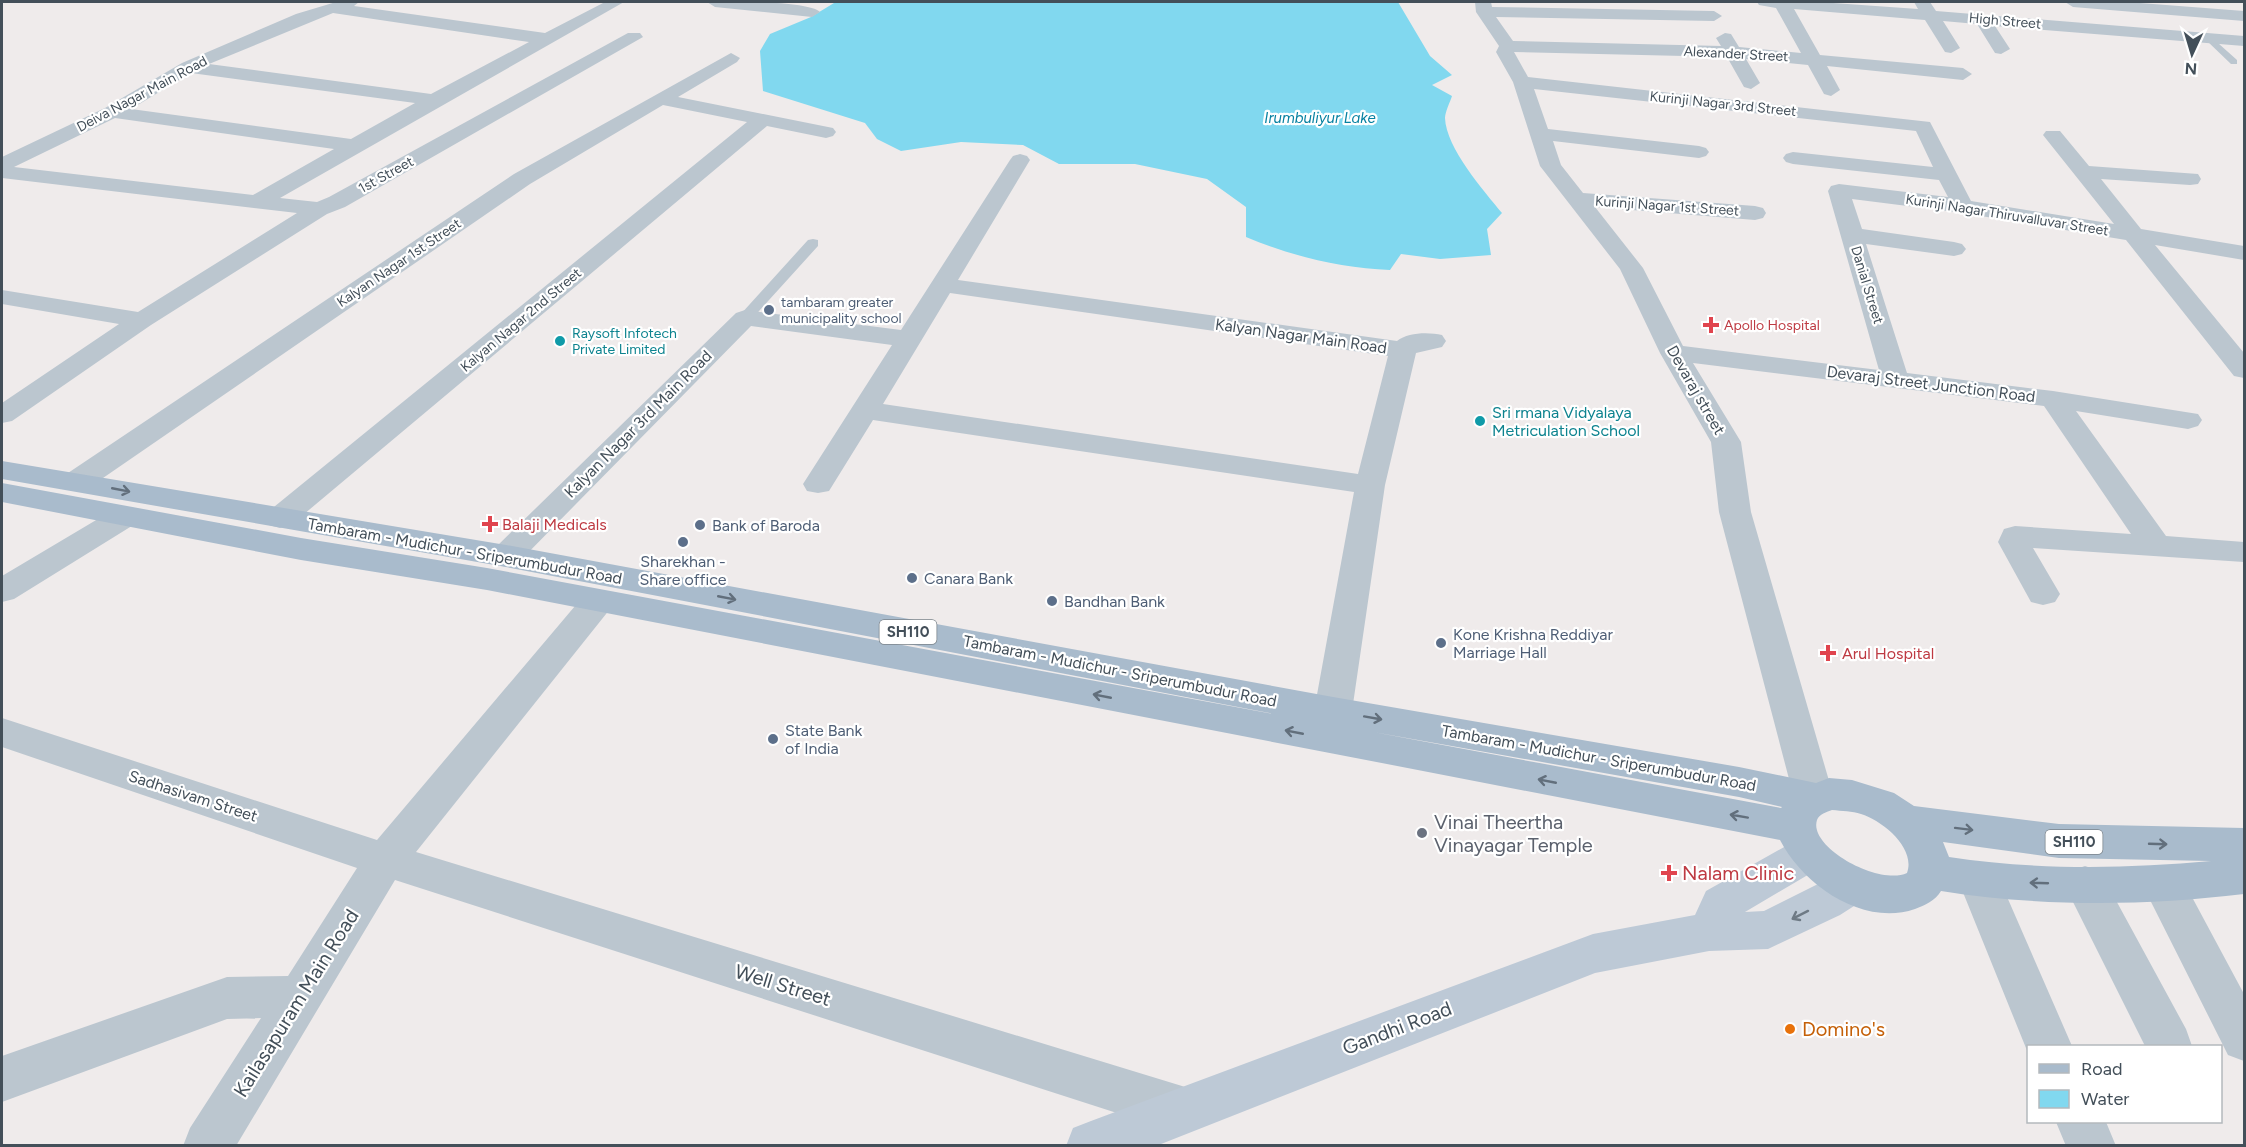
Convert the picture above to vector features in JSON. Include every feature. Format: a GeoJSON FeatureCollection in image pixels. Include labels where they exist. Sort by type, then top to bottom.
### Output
{"type":"FeatureCollection","features":[{"type":"Feature","properties":{"kind":"main road","name":"Tambaram - Mudichur - Sriperumbudur Road"},"geometry":{"type":"LineString","coordinates":[[2,470],[506,556],[1333,711],[1739,782],[1806,826]]}},
{"type":"Feature","properties":{"kind":"main road","name":"Tambaram - Mudichur - Sriperumbudur Road"},"geometry":{"type":"LineString","coordinates":[[2,492],[124,517],[598,601],[1806,826]]}},
{"type":"Feature","properties":{"kind":"main road"},"geometry":{"type":"LineString","coordinates":[[1709,932],[1721,904],[1806,826],[1829,794],[1848,795],[1868,800],[1906,821],[1930,855],[1930,872],[1924,883],[1898,895],[1880,895],[1850,886],[1831,875],[1806,826]]}},
{"type":"Feature","properties":{"kind":"main road","name":"SH110"},"geometry":{"type":"LineString","coordinates":[[1906,821],[2059,841],[2244,845]]}},
{"type":"Feature","properties":{"kind":"main road"},"geometry":{"type":"LineString","coordinates":[[1930,872],[1979,880],[2163,885],[2244,876]]}},
{"type":"Feature","properties":{"kind":"main road","name":"Gandhi Road"},"geometry":{"type":"LineString","coordinates":[[1091,1146],[1593,954],[1709,932],[1768,930],[1825,902],[1850,886]]}},
{"type":"Feature","properties":{"kind":"street","name":"Deiva Nagar Main Road"},"geometry":{"type":"LineString","coordinates":[[2,165],[112,112],[188,67],[331,8],[351,2]]}},
{"type":"Feature","properties":{"kind":"street"},"geometry":{"type":"LineString","coordinates":[[257,202],[434,100],[616,2]]}},
{"type":"Feature","properties":{"kind":"street"},"geometry":{"type":"LineString","coordinates":[[715,2],[813,12]]}},
{"type":"Feature","properties":{"kind":"street"},"geometry":{"type":"LineString","coordinates":[[1774,2],[1832,90]]}},
{"type":"Feature","properties":{"kind":"street","name":"High Street"},"geometry":{"type":"LineString","coordinates":[[1774,2],[1926,8],[1982,19],[2244,41]]}},
{"type":"Feature","properties":{"kind":"street"},"geometry":{"type":"LineString","coordinates":[[2073,2],[2173,6],[2244,16]]}},
{"type":"Feature","properties":{"kind":"street"},"geometry":{"type":"LineString","coordinates":[[1478,5],[1711,9],[1731,52],[1751,84]]}},
{"type":"Feature","properties":{"kind":"street","name":"Devaraj street"},"geometry":{"type":"LineString","coordinates":[[1478,5],[1506,49],[1522,82],[1542,134],[1551,166],[1631,268],[1673,353],[1726,442],[1735,512],[1806,826]]}},
{"type":"Feature","properties":{"kind":"street"},"geometry":{"type":"LineString","coordinates":[[2173,6],[2209,38]]}},
{"type":"Feature","properties":{"kind":"street"},"geometry":{"type":"LineString","coordinates":[[331,8],[547,39]]}},
{"type":"Feature","properties":{"kind":"street"},"geometry":{"type":"LineString","coordinates":[[1926,8],[1951,48]]}},
{"type":"Feature","properties":{"kind":"street"},"geometry":{"type":"LineString","coordinates":[[1982,19],[2001,49]]}},
{"type":"Feature","properties":{"kind":"street","name":"1st Street"},"geometry":{"type":"LineString","coordinates":[[2,415],[142,320],[319,209],[337,202],[634,37]]}},
{"type":"Feature","properties":{"kind":"street","name":"Alexander Street"},"geometry":{"type":"LineString","coordinates":[[1506,49],[1731,52],[1963,74]]}},
{"type":"Feature","properties":{"kind":"street","name":"Kalyan Nagar 1st Street"},"geometry":{"type":"LineString","coordinates":[[76,482],[522,179],[731,58]]}},
{"type":"Feature","properties":{"kind":"street"},"geometry":{"type":"LineString","coordinates":[[188,67],[434,100]]}},
{"type":"Feature","properties":{"kind":"street","name":"Kurinji Nagar 3rd Street"},"geometry":{"type":"LineString","coordinates":[[1522,82],[1923,126],[1948,175]]}},
{"type":"Feature","properties":{"kind":"street"},"geometry":{"type":"LineString","coordinates":[[661,99],[826,132]]}},
{"type":"Feature","properties":{"kind":"street"},"geometry":{"type":"LineString","coordinates":[[112,112],[290,135],[354,146]]}},
{"type":"Feature","properties":{"kind":"street","name":"Kalyan Nagar 2nd Street"},"geometry":{"type":"LineString","coordinates":[[280,518],[762,120]]}},
{"type":"Feature","properties":{"kind":"street"},"geometry":{"type":"LineString","coordinates":[[1542,134],[1699,152]]}},
{"type":"Feature","properties":{"kind":"street"},"geometry":{"type":"LineString","coordinates":[[2053,135],[2138,237],[2218,341],[2244,370]]}},
{"type":"Feature","properties":{"kind":"street"},"geometry":{"type":"LineString","coordinates":[[1793,158],[1948,175],[1963,206]]}},
{"type":"Feature","properties":{"kind":"street"},"geometry":{"type":"LineString","coordinates":[[818,484],[1020,160]]}},
{"type":"Feature","properties":{"kind":"street"},"geometry":{"type":"LineString","coordinates":[[2,172],[319,209]]}},
{"type":"Feature","properties":{"kind":"street"},"geometry":{"type":"LineString","coordinates":[[2084,172],[2190,179]]}},
{"type":"Feature","properties":{"kind":"street","name":"Kurinji Nagar Thiruvalluvar Street"},"geometry":{"type":"LineString","coordinates":[[1839,191],[1963,206],[2244,253]]}},
{"type":"Feature","properties":{"kind":"street","name":"Danial Street"},"geometry":{"type":"LineString","coordinates":[[1839,191],[1895,379]]}},
{"type":"Feature","properties":{"kind":"street","name":"Kurinji Nagar 1st Street"},"geometry":{"type":"LineString","coordinates":[[1578,199],[1755,213]]}},
{"type":"Feature","properties":{"kind":"street"},"geometry":{"type":"LineString","coordinates":[[1852,235],[1954,249]]}},
{"type":"Feature","properties":{"kind":"street","name":"Kalyan Nagar Main Road"},"geometry":{"type":"LineString","coordinates":[[942,285],[1403,350],[1370,486],[1333,711]]}},
{"type":"Feature","properties":{"kind":"street"},"geometry":{"type":"LineString","coordinates":[[2,297],[142,320]]}},
{"type":"Feature","properties":{"kind":"street"},"geometry":{"type":"LineString","coordinates":[[745,318],[908,339]]}},
{"type":"Feature","properties":{"kind":"street","name":"Kalyan Nagar 3rd Main Road"},"geometry":{"type":"LineString","coordinates":[[506,556],[745,318]]}},
{"type":"Feature","properties":{"kind":"street"},"geometry":{"type":"LineString","coordinates":[[1403,350],[1411,343],[1433,340]]}},
{"type":"Feature","properties":{"kind":"street","name":"Devaraj Street Junction Road"},"geometry":{"type":"LineString","coordinates":[[1673,353],[2053,399],[2188,420]]}},
{"type":"Feature","properties":{"kind":"street"},"geometry":{"type":"LineString","coordinates":[[2053,399],[2157,546]]}},
{"type":"Feature","properties":{"kind":"street"},"geometry":{"type":"LineString","coordinates":[[865,410],[1370,486]]}},
{"type":"Feature","properties":{"kind":"street"},"geometry":{"type":"LineString","coordinates":[[2,591],[124,517]]}},
{"type":"Feature","properties":{"kind":"street"},"geometry":{"type":"LineString","coordinates":[[2043,594],[2014,542],[2015,536],[2244,552]]}},
{"type":"Feature","properties":{"kind":"street","name":"Kailasapuram Main Road"},"geometry":{"type":"LineString","coordinates":[[208,1146],[385,860],[598,601]]}},
{"type":"Feature","properties":{"kind":"street","name":"Sadhasivam Street"},"geometry":{"type":"LineString","coordinates":[[2,732],[385,860]]}},
{"type":"Feature","properties":{"kind":"street","name":"Well Street"},"geometry":{"type":"LineString","coordinates":[[385,860],[1182,1110]]}},
{"type":"Feature","properties":{"kind":"street"},"geometry":{"type":"LineString","coordinates":[[1979,880],[2048,1045]]}},
{"type":"Feature","properties":{"kind":"street"},"geometry":{"type":"LineString","coordinates":[[2085,884],[2169,1045]]}},
{"type":"Feature","properties":{"kind":"street"},"geometry":{"type":"LineString","coordinates":[[2163,885],[2244,1038]]}},
{"type":"Feature","properties":{"kind":"street"},"geometry":{"type":"LineString","coordinates":[[2,1079],[227,998],[300,996]]}},
{"type":"Feature","properties":{"kind":"street"},"geometry":{"type":"LineString","coordinates":[[2081,1123],[2091,1146]]}},
{"type":"Feature","properties":{"kind":"lane"},"geometry":{"type":"LineString","coordinates":[[2209,38],[2234,62]]}},
{"type":"Feature","properties":{"kind":"lane"},"geometry":{"type":"LineString","coordinates":[[745,318],[813,243]]}},
{"type":"Feature","properties":{"kind":"water","name":"Irumbuliyur Lake"},"geometry":{"type":"Polygon","coordinates":[[[1398,2],[1430,56],[1452,75],[1432,85],[1452,96],[1445,118],[1452,142],[1467,168],[1502,213],[1487,229],[1491,255],[1440,259],[1401,254],[1390,270],[1335,264],[1281,250],[1246,237],[1246,207],[1207,179],[1135,164],[1059,164],[1023,145],[961,142],[901,151],[877,139],[865,123],[763,91],[760,51],[770,34],[811,17],[834,3],[1398,2]]]}},
{"type":"Feature","properties":{"kind":"place","name":"tambaram greater municipality school"},"geometry":{"type":"Point","coordinates":[769,310]}},
{"type":"Feature","properties":{"kind":"place","name":"Apollo Hospital"},"geometry":{"type":"Point","coordinates":[1711,325]}},
{"type":"Feature","properties":{"kind":"place","name":"Raysoft Infotech Private Limited"},"geometry":{"type":"Point","coordinates":[560,341]}},
{"type":"Feature","properties":{"kind":"place","name":"Sri rmana Vidyalaya Metriculation School"},"geometry":{"type":"Point","coordinates":[1480,421]}},
{"type":"Feature","properties":{"kind":"place","name":"Balaji Medicals"},"geometry":{"type":"Point","coordinates":[490,524]}},
{"type":"Feature","properties":{"kind":"place","name":"Bank of Baroda"},"geometry":{"type":"Point","coordinates":[700,525]}},
{"type":"Feature","properties":{"kind":"place","name":"Sharekhan - Share office"},"geometry":{"type":"Point","coordinates":[683,542]}},
{"type":"Feature","properties":{"kind":"place","name":"Canara Bank"},"geometry":{"type":"Point","coordinates":[912,578]}},
{"type":"Feature","properties":{"kind":"place","name":"Bandhan Bank"},"geometry":{"type":"Point","coordinates":[1052,601]}},
{"type":"Feature","properties":{"kind":"place","name":"Kone Krishna Reddiyar Marriage Hall"},"geometry":{"type":"Point","coordinates":[1441,643]}},
{"type":"Feature","properties":{"kind":"place","name":"Arul Hospital"},"geometry":{"type":"Point","coordinates":[1828,653]}},
{"type":"Feature","properties":{"kind":"place","name":"State Bank of India"},"geometry":{"type":"Point","coordinates":[773,739]}},
{"type":"Feature","properties":{"kind":"place","name":"Vinai Theertha Vinayagar Temple"},"geometry":{"type":"Point","coordinates":[1422,833]}},
{"type":"Feature","properties":{"kind":"place","name":"Nalam Clinic"},"geometry":{"type":"Point","coordinates":[1669,873]}},
{"type":"Feature","properties":{"kind":"place","name":"Domino's"},"geometry":{"type":"Point","coordinates":[1790,1029]}}]}
